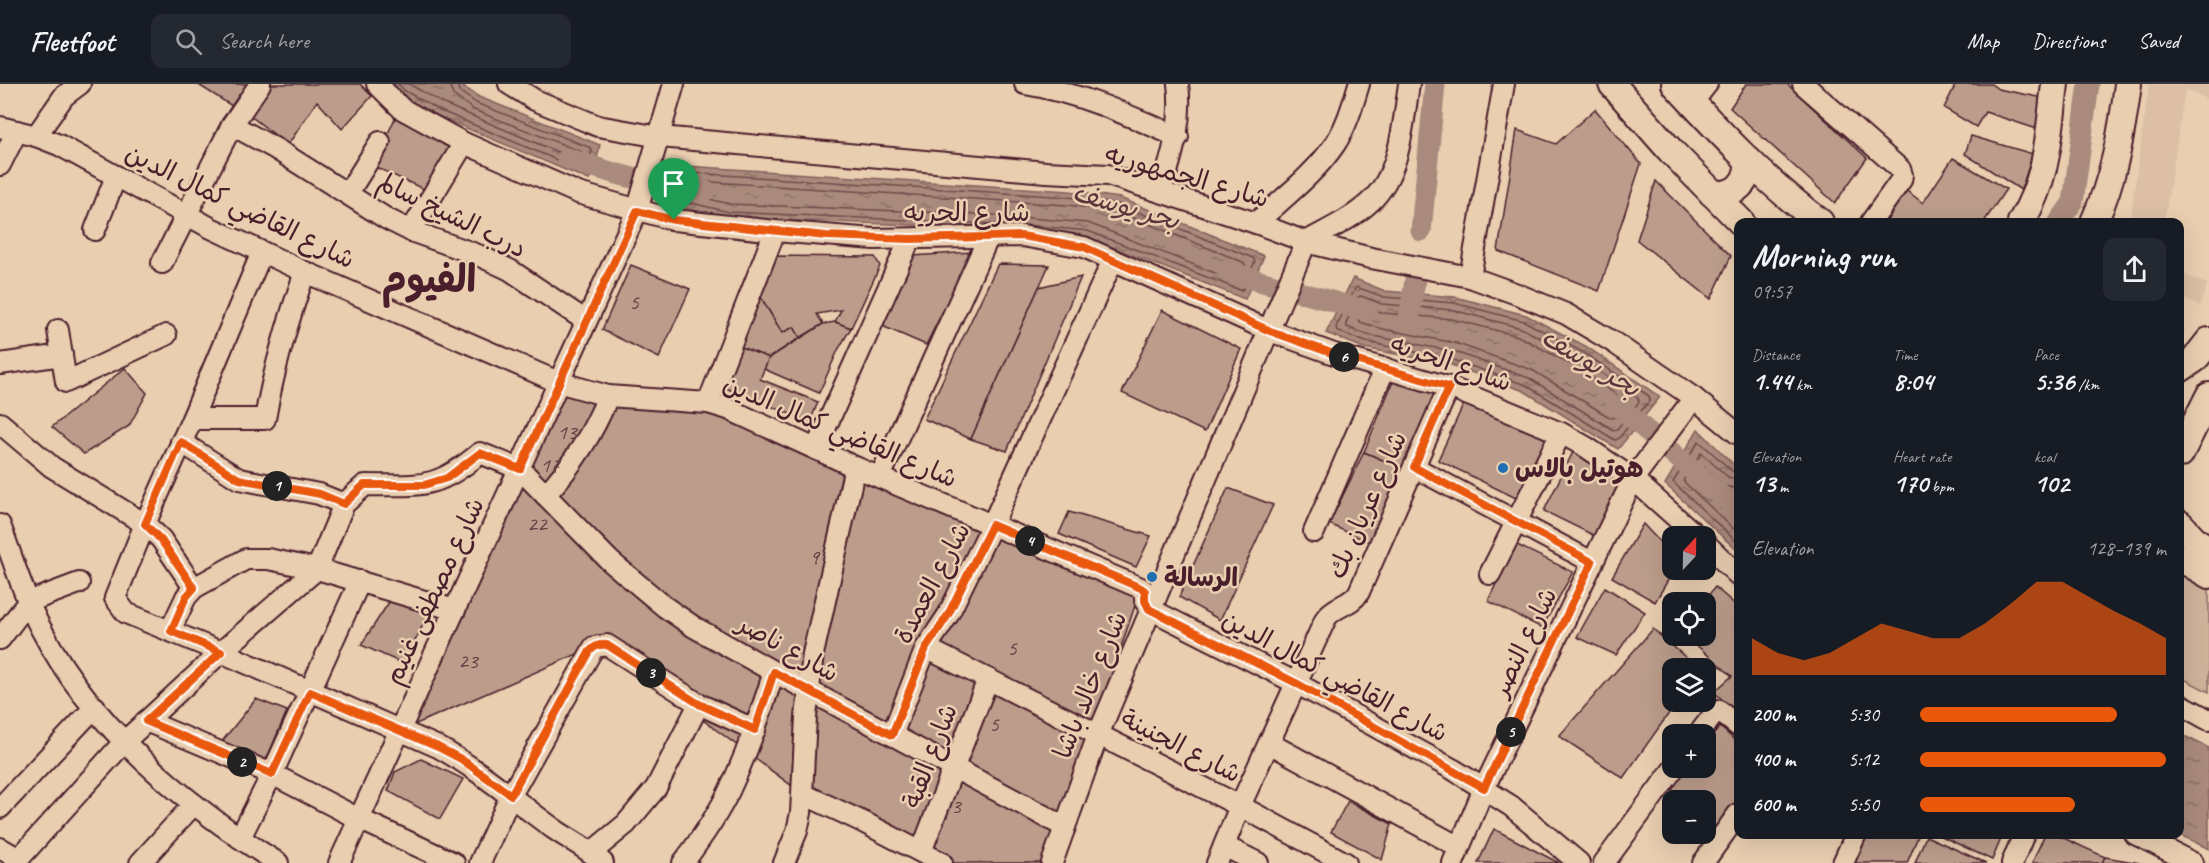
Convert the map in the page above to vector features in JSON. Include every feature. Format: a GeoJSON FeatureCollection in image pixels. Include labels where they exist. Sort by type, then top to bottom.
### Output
{"type":"FeatureCollection","features":[{"type":"Feature","properties":{"kind":"main road"},"geometry":{"type":"LineString","coordinates":[[1612,84],[1670,150],[1739,218]]}},
{"type":"Feature","properties":{"kind":"main road"},"geometry":{"type":"LineString","coordinates":[[1675,84],[1700,93],[1748,160],[1777,188],[1815,218]]}},
{"type":"Feature","properties":{"kind":"main road"},"geometry":{"type":"LineString","coordinates":[[2096,218],[2114,169],[2128,84]]}},
{"type":"Feature","properties":{"kind":"main road"},"geometry":{"type":"LineString","coordinates":[[2022,218],[2039,184],[2046,160],[2052,85]]}},
{"type":"Feature","properties":{"kind":"main road"},"geometry":{"type":"LineString","coordinates":[[1712,193],[1725,194],[1737,189],[1747,176],[1748,160]]}},
{"type":"Feature","properties":{"kind":"main road"},"geometry":{"type":"LineString","coordinates":[[1744,218],[1751,199],[1762,190],[1777,188]]}},
{"type":"Feature","properties":{"kind":"main road"},"geometry":{"type":"LineString","coordinates":[[2184,366],[2195,359],[2209,341]]}},
{"type":"Feature","properties":{"kind":"main road"},"geometry":{"type":"LineString","coordinates":[[2184,445],[2209,396]]}},
{"type":"Feature","properties":{"kind":"main road"},"geometry":{"type":"LineString","coordinates":[[2184,419],[2188,427],[2184,442]]}},
{"type":"Feature","properties":{"kind":"main road"},"geometry":{"type":"LineString","coordinates":[[2184,528],[2209,549]]}},
{"type":"Feature","properties":{"kind":"main road"},"geometry":{"type":"LineString","coordinates":[[2184,560],[2209,575]]}},
{"type":"Feature","properties":{"kind":"street"},"geometry":{"type":"LineString","coordinates":[[0,165],[18,131],[80,84]]}},
{"type":"Feature","properties":{"kind":"street"},"geometry":{"type":"LineString","coordinates":[[162,263],[232,125],[260,84]]}},
{"type":"Feature","properties":{"kind":"street","name":"شارع الحريه"},"geometry":{"type":"LineString","coordinates":[[376,84],[402,109],[464,143],[578,193],[674,220],[838,237],[910,239],[1022,236],[1084,247],[1270,331],[1334,354],[1449,387],[1561,433],[1633,479],[1686,526]]}},
{"type":"Feature","properties":{"kind":"street","name":"شارع الجمهوريه"},"geometry":{"type":"LineString","coordinates":[[509,84],[538,92],[598,126],[660,137],[1046,172],[1108,175],[1256,223],[1306,242],[1371,258],[1470,277],[1566,314],[1613,342],[1694,398],[1734,431]]}},
{"type":"Feature","properties":{"kind":"street"},"geometry":{"type":"LineString","coordinates":[[660,137],[674,84]]}},
{"type":"Feature","properties":{"kind":"street"},"geometry":{"type":"LineString","coordinates":[[1025,84],[1089,91],[1178,137]]}},
{"type":"Feature","properties":{"kind":"street"},"geometry":{"type":"LineString","coordinates":[[1161,192],[1178,137],[1178,84]]}},
{"type":"Feature","properties":{"kind":"street"},"geometry":{"type":"LineString","coordinates":[[1256,223],[1324,159],[1336,143],[1349,117],[1359,84]]}},
{"type":"Feature","properties":{"kind":"street"},"geometry":{"type":"LineString","coordinates":[[1306,242],[1371,202],[1384,185],[1393,167],[1400,143],[1409,84]]}},
{"type":"Feature","properties":{"kind":"street"},"geometry":{"type":"LineString","coordinates":[[1470,277],[1504,84]]}},
{"type":"Feature","properties":{"kind":"street"},"geometry":{"type":"LineString","coordinates":[[1803,84],[1900,169],[1901,180],[1874,218]]}},
{"type":"Feature","properties":{"kind":"street","name":"درب الشيخ سالم"},"geometry":{"type":"LineString","coordinates":[[232,125],[411,231],[495,262],[586,321]]}},
{"type":"Feature","properties":{"kind":"street","name":"شارع القاضي كمال الدين"},"geometry":{"type":"LineString","coordinates":[[18,131],[86,158],[185,215],[305,272],[558,382],[608,396],[708,403],[749,417],[855,467],[1141,588],[1145,591],[1145,601],[1149,609],[1296,683],[1484,788],[1511,806],[1579,863]]}},
{"type":"Feature","properties":{"kind":"street","name":"شارع مصطفى غنيم"},"geometry":{"type":"LineString","coordinates":[[339,863],[637,211],[660,137]]}},
{"type":"Feature","properties":{"kind":"street"},"geometry":{"type":"LineString","coordinates":[[348,193],[380,142]]}},
{"type":"Feature","properties":{"kind":"street"},"geometry":{"type":"LineString","coordinates":[[411,231],[464,143]]}},
{"type":"Feature","properties":{"kind":"street"},"geometry":{"type":"LineString","coordinates":[[95,230],[116,176]]}},
{"type":"Feature","properties":{"kind":"street"},"geometry":{"type":"LineString","coordinates":[[708,403],[775,231]]}},
{"type":"Feature","properties":{"kind":"street"},"geometry":{"type":"LineString","coordinates":[[880,477],[989,236]]}},
{"type":"Feature","properties":{"kind":"street"},"geometry":{"type":"LineString","coordinates":[[816,448],[910,239]]}},
{"type":"Feature","properties":{"kind":"street","name":"شارع خالد باشا"},"geometry":{"type":"LineString","coordinates":[[1052,863],[1098,735],[1149,609],[1270,331],[1306,242]]}},
{"type":"Feature","properties":{"kind":"street"},"geometry":{"type":"LineString","coordinates":[[262,252],[115,598],[126,613],[400,730],[461,759],[556,831],[598,858],[656,788],[699,704]]}},
{"type":"Feature","properties":{"kind":"street","name":"شارع العمدة"},"geometry":{"type":"LineString","coordinates":[[892,735],[926,648],[948,615],[992,525],[1113,260]]}},
{"type":"Feature","properties":{"kind":"street"},"geometry":{"type":"LineString","coordinates":[[192,419],[265,418],[272,377],[283,336],[305,272]]}},
{"type":"Feature","properties":{"kind":"street"},"geometry":{"type":"LineString","coordinates":[[58,330],[66,382],[166,335]]}},
{"type":"Feature","properties":{"kind":"street"},"geometry":{"type":"LineString","coordinates":[[0,364],[62,355]]}},
{"type":"Feature","properties":{"kind":"street"},"geometry":{"type":"LineString","coordinates":[[1314,532],[1385,368]]}},
{"type":"Feature","properties":{"kind":"street","name":"شارع عريان بك"},"geometry":{"type":"LineString","coordinates":[[1220,855],[1326,618],[1334,610],[1353,601],[1359,592],[1449,387]]}},
{"type":"Feature","properties":{"kind":"street"},"geometry":{"type":"LineString","coordinates":[[545,495],[566,472],[583,448],[608,396]]}},
{"type":"Feature","properties":{"kind":"street","name":"شارع النصر"},"geometry":{"type":"LineString","coordinates":[[1456,855],[1484,788],[1633,479],[1694,398]]}},
{"type":"Feature","properties":{"kind":"street"},"geometry":{"type":"LineString","coordinates":[[0,423],[52,467],[145,524],[161,540],[194,588]]}},
{"type":"Feature","properties":{"kind":"street"},"geometry":{"type":"LineString","coordinates":[[1490,574],[1561,433]]}},
{"type":"Feature","properties":{"kind":"street"},"geometry":{"type":"LineString","coordinates":[[181,442],[239,479],[320,494],[344,504]]}},
{"type":"Feature","properties":{"kind":"street"},"geometry":{"type":"LineString","coordinates":[[0,848],[17,861],[124,742],[221,652],[317,569],[344,504],[364,485],[424,485],[447,478],[480,453],[520,469]]}},
{"type":"Feature","properties":{"kind":"street"},"geometry":{"type":"LineString","coordinates":[[784,863],[797,831],[803,795],[809,690],[819,624],[855,467]]}},
{"type":"Feature","properties":{"kind":"street"},"geometry":{"type":"LineString","coordinates":[[1414,467],[1592,562]]}},
{"type":"Feature","properties":{"kind":"street","name":"شارع ناصر"},"geometry":{"type":"LineString","coordinates":[[520,469],[610,561],[655,599],[694,627],[1065,827]]}},
{"type":"Feature","properties":{"kind":"street"},"geometry":{"type":"LineString","coordinates":[[0,525],[5,553],[52,648],[73,680],[95,707],[124,742],[244,849],[278,863]]}},
{"type":"Feature","properties":{"kind":"street"},"geometry":{"type":"LineString","coordinates":[[1716,554],[1734,571]]}},
{"type":"Feature","properties":{"kind":"street"},"geometry":{"type":"LineString","coordinates":[[171,631],[186,597],[194,588],[246,559],[268,559],[317,569],[455,610]]}},
{"type":"Feature","properties":{"kind":"street"},"geometry":{"type":"LineString","coordinates":[[244,849],[272,774],[360,582]]}},
{"type":"Feature","properties":{"kind":"street"},"geometry":{"type":"LineString","coordinates":[[0,639],[28,602],[79,583]]}},
{"type":"Feature","properties":{"kind":"street"},"geometry":{"type":"LineString","coordinates":[[480,863],[511,795],[594,646],[607,645],[699,704],[755,730]]}},
{"type":"Feature","properties":{"kind":"street","name":"شارع الجنينة"},"geometry":{"type":"LineString","coordinates":[[926,648],[1240,806],[1346,863]]}},
{"type":"Feature","properties":{"kind":"street"},"geometry":{"type":"LineString","coordinates":[[684,863],[711,824],[730,790],[755,730],[774,672]]}},
{"type":"Feature","properties":{"kind":"street","name":"شارع القبة"},"geometry":{"type":"LineString","coordinates":[[921,852],[988,679]]}},
{"type":"Feature","properties":{"kind":"street"},"geometry":{"type":"LineString","coordinates":[[2184,706],[2209,720]]}},
{"type":"Feature","properties":{"kind":"street"},"geometry":{"type":"LineString","coordinates":[[0,808],[95,707]]}},
{"type":"Feature","properties":{"kind":"street"},"geometry":{"type":"LineString","coordinates":[[1706,724],[1719,711],[1734,723]]}},
{"type":"Feature","properties":{"kind":"street"},"geometry":{"type":"LineString","coordinates":[[146,721],[272,774],[359,819],[454,863]]}},
{"type":"Feature","properties":{"kind":"street"},"geometry":{"type":"LineString","coordinates":[[1269,743],[1456,855]]}},
{"type":"Feature","properties":{"kind":"street"},"geometry":{"type":"LineString","coordinates":[[1604,863],[1667,778]]}},
{"type":"Feature","properties":{"kind":"street"},"geometry":{"type":"LineString","coordinates":[[803,795],[942,863]]}},
{"type":"Feature","properties":{"kind":"street"},"geometry":{"type":"LineString","coordinates":[[140,863],[194,804]]}},
{"type":"Feature","properties":{"kind":"street"},"geometry":{"type":"LineString","coordinates":[[1703,863],[1734,820]]}},
{"type":"Feature","properties":{"kind":"street"},"geometry":{"type":"LineString","coordinates":[[1843,863],[1854,839]]}},
{"type":"Feature","properties":{"kind":"street"},"geometry":{"type":"LineString","coordinates":[[2012,863],[2022,839]]}},
{"type":"Feature","properties":{"kind":"street"},"geometry":{"type":"LineString","coordinates":[[2145,839],[2193,863]]}},
{"type":"Feature","properties":{"kind":"street"},"geometry":{"type":"LineString","coordinates":[[1220,855],[1258,863]]}},
{"type":"Feature","properties":{"kind":"shaded area"},"geometry":{"type":"Polygon","coordinates":[[[2149,84],[2209,84],[2209,100],[2185,90],[2165,218],[2131,218],[2149,84]]]}},
{"type":"Feature","properties":{"kind":"shaded area"},"geometry":{"type":"Polygon","coordinates":[[[2184,275],[2207,284],[2200,306],[2184,300],[2184,275]]]}},
{"type":"Feature","properties":{"kind":"shaded area"},"geometry":{"type":"Polygon","coordinates":[[[2184,575],[2209,588],[2209,692],[2184,679],[2184,575]]]}},
{"type":"Feature","properties":{"kind":"water"},"geometry":{"type":"Polygon","coordinates":[[[389,84],[459,84],[479,97],[600,145],[595,168],[589,180],[438,116],[402,96],[389,84]]]}},
{"type":"Feature","properties":{"kind":"water"},"geometry":{"type":"Polygon","coordinates":[[[685,166],[1069,191],[1120,198],[1264,256],[1245,299],[1086,237],[994,228],[728,218],[673,205],[685,166]]]}},
{"type":"Feature","properties":{"kind":"water"},"geometry":{"type":"Polygon","coordinates":[[[1353,278],[1385,291],[1455,297],[1526,315],[1587,347],[1660,397],[1618,449],[1524,391],[1448,364],[1364,348],[1326,333],[1353,278]]]}},
{"type":"Feature","properties":{"kind":"water"},"geometry":{"type":"Polygon","coordinates":[[[1698,429],[1734,465],[1734,547],[1716,531],[1716,526],[1711,526],[1665,484],[1698,429]]]}},
{"type":"Feature","properties":{"kind":"water"},"geometry":{"type":"Polygon","coordinates":[[[2184,736],[2209,748],[2209,849],[2184,837],[2184,736]]]}},
{"type":"Feature","properties":{"kind":"building"},"geometry":{"type":"Polygon","coordinates":[[[197,84],[250,84],[235,108],[197,84]]]}},
{"type":"Feature","properties":{"kind":"building"},"geometry":{"type":"Polygon","coordinates":[[[269,84],[360,84],[372,96],[342,129],[317,101],[288,145],[248,114],[269,84]]]}},
{"type":"Feature","properties":{"kind":"building"},"geometry":{"type":"Polygon","coordinates":[[[1746,84],[1787,84],[1867,158],[1835,203],[1730,108],[1746,84]]]}},
{"type":"Feature","properties":{"kind":"building"},"geometry":{"type":"Polygon","coordinates":[[[1956,84],[1991,84],[1998,89],[2044,98],[2037,129],[1985,112],[1976,127],[1944,108],[1956,84]]]}},
{"type":"Feature","properties":{"kind":"building"},"geometry":{"type":"Polygon","coordinates":[[[1595,109],[1641,164],[1599,291],[1498,251],[1517,130],[1556,144],[1595,109]]]}},
{"type":"Feature","properties":{"kind":"building"},"geometry":{"type":"Polygon","coordinates":[[[396,116],[451,149],[432,193],[373,166],[396,116]]]}},
{"type":"Feature","properties":{"kind":"building"},"geometry":{"type":"Polygon","coordinates":[[[1971,136],[2033,154],[2021,190],[1965,154],[1971,136]]]}},
{"type":"Feature","properties":{"kind":"building"},"geometry":{"type":"Polygon","coordinates":[[[1953,158],[2006,189],[1987,218],[1888,218],[1906,190],[1923,203],[1953,158]]]}},
{"type":"Feature","properties":{"kind":"building"},"geometry":{"type":"Polygon","coordinates":[[[1656,181],[1731,256],[1711,299],[1637,240],[1656,181]]]}},
{"type":"Feature","properties":{"kind":"building"},"geometry":{"type":"Polygon","coordinates":[[[972,252],[926,345],[880,325],[912,256],[972,252]]]}},
{"type":"Feature","properties":{"kind":"building"},"geometry":{"type":"Polygon","coordinates":[[[769,256],[875,257],[880,266],[851,328],[835,322],[841,310],[817,314],[823,324],[800,338],[794,327],[782,333],[756,289],[769,256]]]}},
{"type":"Feature","properties":{"kind":"building"},"geometry":{"type":"Polygon","coordinates":[[[998,264],[1049,265],[971,439],[924,419],[998,264]]]}},
{"type":"Feature","properties":{"kind":"building"},"geometry":{"type":"Polygon","coordinates":[[[631,265],[690,289],[659,358],[602,330],[631,265]]]}},
{"type":"Feature","properties":{"kind":"building"},"geometry":{"type":"Polygon","coordinates":[[[1081,277],[1007,451],[971,439],[1039,287],[1081,277]]]}},
{"type":"Feature","properties":{"kind":"building"},"geometry":{"type":"Polygon","coordinates":[[[756,289],[782,333],[794,327],[800,338],[769,358],[733,344],[756,289]]]}},
{"type":"Feature","properties":{"kind":"building"},"geometry":{"type":"Polygon","coordinates":[[[1162,310],[1241,349],[1205,432],[1122,393],[1162,310]]]}},
{"type":"Feature","properties":{"kind":"building"},"geometry":{"type":"Polygon","coordinates":[[[835,322],[851,328],[838,350],[819,393],[764,369],[769,358],[823,324],[835,322]]]}},
{"type":"Feature","properties":{"kind":"building"},"geometry":{"type":"Polygon","coordinates":[[[733,344],[769,358],[760,379],[818,402],[810,422],[718,385],[733,344]]]}},
{"type":"Feature","properties":{"kind":"building"},"geometry":{"type":"Polygon","coordinates":[[[125,368],[147,393],[129,426],[84,454],[52,427],[125,368]]]}},
{"type":"Feature","properties":{"kind":"building"},"geometry":{"type":"Polygon","coordinates":[[[1394,379],[1442,397],[1408,471],[1364,452],[1394,379]]]}},
{"type":"Feature","properties":{"kind":"building"},"geometry":{"type":"Polygon","coordinates":[[[558,382],[708,403],[1141,588],[1048,863],[935,863],[803,794],[600,644],[400,731],[558,382]]]}},
{"type":"Feature","properties":{"kind":"building"},"geometry":{"type":"Polygon","coordinates":[[[1466,399],[1548,440],[1518,499],[1438,460],[1466,399]]]}},
{"type":"Feature","properties":{"kind":"building"},"geometry":{"type":"Polygon","coordinates":[[[1574,450],[1623,483],[1595,536],[1544,511],[1574,450]]]}},
{"type":"Feature","properties":{"kind":"building"},"geometry":{"type":"Polygon","coordinates":[[[1364,452],[1408,471],[1373,544],[1329,524],[1364,452]]]}},
{"type":"Feature","properties":{"kind":"building"},"geometry":{"type":"Polygon","coordinates":[[[1228,488],[1273,505],[1220,620],[1179,597],[1228,488]]]}},
{"type":"Feature","properties":{"kind":"building"},"geometry":{"type":"Polygon","coordinates":[[[1069,512],[1151,536],[1136,567],[1059,534],[1069,512]]]}},
{"type":"Feature","properties":{"kind":"building"},"geometry":{"type":"Polygon","coordinates":[[[1643,524],[1662,544],[1662,580],[1668,580],[1655,602],[1612,577],[1643,524]]]}},
{"type":"Feature","properties":{"kind":"building"},"geometry":{"type":"Polygon","coordinates":[[[1515,544],[1573,572],[1542,628],[1488,601],[1515,544]]]}},
{"type":"Feature","properties":{"kind":"building"},"geometry":{"type":"Polygon","coordinates":[[[1605,587],[1645,612],[1616,655],[1577,637],[1605,587]]]}},
{"type":"Feature","properties":{"kind":"building"},"geometry":{"type":"Polygon","coordinates":[[[1715,587],[1734,604],[1734,710],[1716,694],[1716,690],[1732,676],[1716,662],[1716,658],[1711,658],[1698,646],[1716,646],[1716,592],[1711,592],[1715,587]]]}},
{"type":"Feature","properties":{"kind":"building"},"geometry":{"type":"Polygon","coordinates":[[[393,596],[429,612],[404,664],[361,645],[393,596]]]}},
{"type":"Feature","properties":{"kind":"building"},"geometry":{"type":"Polygon","coordinates":[[[1653,629],[1662,637],[1662,646],[1673,646],[1686,658],[1662,658],[1662,712],[1670,712],[1623,778],[1559,736],[1653,629]]]}},
{"type":"Feature","properties":{"kind":"building"},"geometry":{"type":"Polygon","coordinates":[[[256,699],[287,711],[264,765],[220,744],[256,699]]]}},
{"type":"Feature","properties":{"kind":"building"},"geometry":{"type":"Polygon","coordinates":[[[1720,727],[1734,739],[1734,812],[1721,832],[1716,827],[1716,790],[1673,790],[1667,785],[1674,778],[1716,778],[1716,732],[1720,727]]]}},
{"type":"Feature","properties":{"kind":"building"},"geometry":{"type":"Polygon","coordinates":[[[421,759],[463,779],[440,819],[388,791],[395,772],[421,759]]]}},
{"type":"Feature","properties":{"kind":"building"},"geometry":{"type":"Polygon","coordinates":[[[1348,801],[1392,824],[1382,860],[1331,832],[1348,801]]]}},
{"type":"Feature","properties":{"kind":"building"},"geometry":{"type":"Polygon","coordinates":[[[1494,829],[1559,863],[1478,863],[1494,829]]]}},
{"type":"Feature","properties":{"kind":"building"},"geometry":{"type":"Polygon","coordinates":[[[1861,839],[1917,839],[1907,863],[1852,863],[1861,839]]]}},
{"type":"Feature","properties":{"kind":"building"},"geometry":{"type":"Polygon","coordinates":[[[1925,839],[1933,839],[1986,863],[1915,863],[1925,839]]]}},
{"type":"Feature","properties":{"kind":"building"},"geometry":{"type":"Polygon","coordinates":[[[1948,839],[2001,839],[1992,860],[1948,839]]]}},
{"type":"Feature","properties":{"kind":"building"},"geometry":{"type":"Polygon","coordinates":[[[2043,839],[2066,839],[2105,857],[2102,863],[2032,863],[2043,839]]]}},
{"type":"Feature","properties":{"kind":"building"},"geometry":{"type":"Polygon","coordinates":[[[2105,857],[2140,863],[2102,863],[2105,857]]]}},
{"type":"Feature","properties":{"kind":"waterway"},"geometry":{"type":"LineString","coordinates":[[1421,231],[1435,84]]}},
{"type":"Feature","properties":{"kind":"waterway"},"geometry":{"type":"LineString","coordinates":[[2062,218],[2073,202],[2089,84]]}},
{"type":"Feature","properties":{"kind":"waterway","name":"بحر يوسف"},"geometry":{"type":"LineString","coordinates":[[567,158],[635,179],[705,191]]}},
{"type":"Feature","properties":{"kind":"waterway","name":"بحر يوسف"},"geometry":{"type":"LineString","coordinates":[[1227,270],[1367,311]]}},
{"type":"Feature","properties":{"kind":"waterway"},"geometry":{"type":"LineString","coordinates":[[1409,320],[1416,273]]}},
{"type":"Feature","properties":{"kind":"waterway","name":"بحر يوسف"},"geometry":{"type":"LineString","coordinates":[[1616,406],[1734,507]]}},
{"type":"Feature","properties":{"kind":"place","name":"هوتيل بالاس"},"geometry":{"type":"Point","coordinates":[1503,468]}},
{"type":"Feature","properties":{"kind":"place","name":"الرسالة"},"geometry":{"type":"Point","coordinates":[1152,577]}},
{"type":"Feature","properties":{"kind":"district","name":"الفيوم"},"geometry":{"type":"Point","coordinates":[429,279]}},
{"type":"Feature","properties":{"kind":"route"},"geometry":{"type":"LineString","coordinates":[[637,211],[674,220],[826,236],[910,239],[1022,236],[1084,247],[1270,331],[1334,354],[1449,387],[1414,467],[1592,562],[1484,788],[1296,683],[1149,609],[1145,601],[1145,591],[1141,588],[992,525],[948,615],[926,648],[892,735],[774,672],[755,730],[699,704],[607,645],[600,644],[594,646],[590,651],[511,795],[461,759],[438,747],[310,692],[272,774],[146,721],[221,652],[171,631],[186,597],[194,588],[161,540],[145,524],[181,442],[239,479],[256,484],[287,487],[320,494],[344,504],[364,485],[424,485],[447,478],[480,453],[520,469],[637,211]]}}]}
